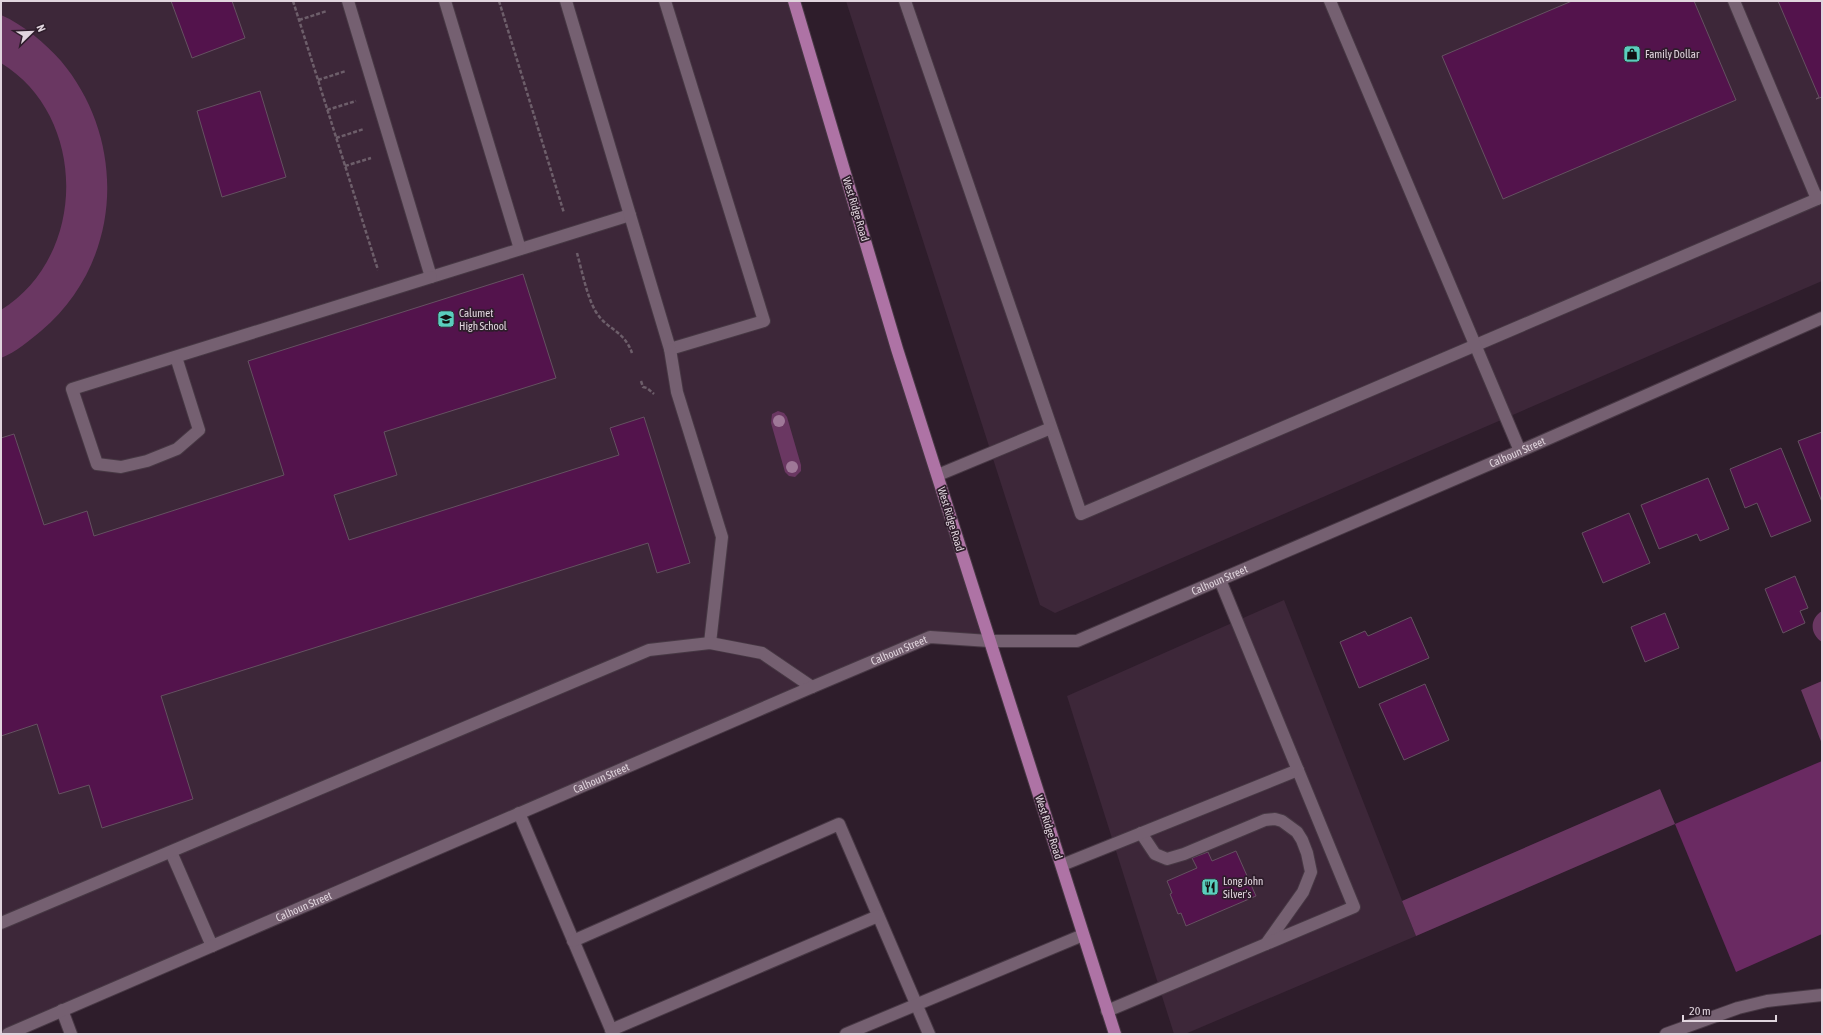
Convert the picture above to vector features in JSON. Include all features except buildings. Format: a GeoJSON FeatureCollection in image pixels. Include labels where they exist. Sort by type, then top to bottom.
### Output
{"type":"FeatureCollection","features":[{"type":"Feature","properties":{"kind":"main road","name":"West Ridge Road"},"geometry":{"type":"LineString","coordinates":[[794,1],[897,349],[1115,1034]]}},
{"type":"Feature","properties":{"kind":"street"},"geometry":{"type":"LineString","coordinates":[[348,1],[431,277]]}},
{"type":"Feature","properties":{"kind":"street"},"geometry":{"type":"LineString","coordinates":[[445,1],[520,249]]}},
{"type":"Feature","properties":{"kind":"street"},"geometry":{"type":"LineString","coordinates":[[566,1],[670,349],[677,392],[722,537],[710,643]]}},
{"type":"Feature","properties":{"kind":"street"},"geometry":{"type":"LineString","coordinates":[[665,1],[764,322],[670,349]]}},
{"type":"Feature","properties":{"kind":"street"},"geometry":{"type":"LineString","coordinates":[[905,1],[1081,514],[1819,198],[1734,1]]}},
{"type":"Feature","properties":{"kind":"street"},"geometry":{"type":"LineString","coordinates":[[1330,1],[1520,451]]}},
{"type":"Feature","properties":{"kind":"street"},"geometry":{"type":"LineString","coordinates":[[176,356],[198,430],[177,449],[146,461],[121,467],[97,464],[72,389],[176,356],[384,291],[630,215]]}},
{"type":"Feature","properties":{"kind":"street","name":"Calhoun Street"},"geometry":{"type":"LineString","coordinates":[[8,1034],[930,637],[989,641],[1077,641],[1520,451],[1822,318]]}},
{"type":"Feature","properties":{"kind":"street"},"geometry":{"type":"LineString","coordinates":[[938,476],[1052,428]]}},
{"type":"Feature","properties":{"kind":"street"},"geometry":{"type":"LineString","coordinates":[[1107,1011],[1354,907],[1220,580]]}},
{"type":"Feature","properties":{"kind":"street"},"geometry":{"type":"LineString","coordinates":[[1,923],[649,650],[710,643],[762,653],[812,687]]}},
{"type":"Feature","properties":{"kind":"street"},"geometry":{"type":"LineString","coordinates":[[1062,865],[1298,770]]}},
{"type":"Feature","properties":{"kind":"street"},"geometry":{"type":"LineString","coordinates":[[519,813],[612,1032],[878,916]]}},
{"type":"Feature","properties":{"kind":"street"},"geometry":{"type":"LineString","coordinates":[[1141,833],[1155,854],[1167,859],[1184,854],[1265,820],[1276,819],[1290,826],[1302,840],[1310,863],[1311,872],[1303,892],[1265,945]]}},
{"type":"Feature","properties":{"kind":"street"},"geometry":{"type":"LineString","coordinates":[[574,941],[839,824],[929,1034]]}},
{"type":"Feature","properties":{"kind":"street"},"geometry":{"type":"LineString","coordinates":[[171,852],[212,946]]}},
{"type":"Feature","properties":{"kind":"street"},"geometry":{"type":"LineString","coordinates":[[846,1034],[1083,934]]}},
{"type":"Feature","properties":{"kind":"street"},"geometry":{"type":"LineString","coordinates":[[1666,1034],[1738,1008],[1767,1001],[1822,995]]}},
{"type":"Feature","properties":{"kind":"street"},"geometry":{"type":"LineString","coordinates":[[62,1010],[71,1034]]}},
{"type":"Feature","properties":{"kind":"path"},"geometry":{"type":"LineString","coordinates":[[293,1],[384,291]]}},
{"type":"Feature","properties":{"kind":"path"},"geometry":{"type":"LineString","coordinates":[[499,1],[566,218]]}},
{"type":"Feature","properties":{"kind":"path"},"geometry":{"type":"LineString","coordinates":[[300,20],[330,10]]}},
{"type":"Feature","properties":{"kind":"path"},"geometry":{"type":"LineString","coordinates":[[318,80],[348,70]]}},
{"type":"Feature","properties":{"kind":"path"},"geometry":{"type":"LineString","coordinates":[[327,110],[358,100]]}},
{"type":"Feature","properties":{"kind":"path"},"geometry":{"type":"LineString","coordinates":[[336,138],[367,129]]}},
{"type":"Feature","properties":{"kind":"path"},"geometry":{"type":"LineString","coordinates":[[345,166],[376,157]]}},
{"type":"Feature","properties":{"kind":"path"},"geometry":{"type":"LineString","coordinates":[[575,245],[596,312],[604,322],[624,337],[632,353]]}},
{"type":"Feature","properties":{"kind":"path"},"geometry":{"type":"LineString","coordinates":[[641,381],[643,387],[652,391],[658,400]]}},
{"type":"Feature","properties":{"kind":"shaded area","name":"Calumet High School"},"geometry":{"type":"Polygon","coordinates":[[[1,1],[796,1],[989,641],[930,637],[15,1034],[1,1034],[1,1]]]}},
{"type":"Feature","properties":{"kind":"shaded area"},"geometry":{"type":"Polygon","coordinates":[[[846,1],[1822,1],[1822,281],[1055,613],[1040,605],[846,1]]]}},
{"type":"Feature","properties":{"kind":"shaded area"},"geometry":{"type":"Polygon","coordinates":[[[1,15],[26,29],[48,48],[61,61],[83,93],[98,127],[106,163],[107,200],[101,236],[88,271],[68,303],[41,331],[7,356],[1,358],[1,310],[30,286],[50,256],[62,222],[66,186],[62,150],[50,116],[30,87],[1,63],[1,15]]]}},
{"type":"Feature","properties":{"kind":"shaded area"},"geometry":{"type":"Polygon","coordinates":[[[778,411],[784,413],[787,417],[801,465],[801,471],[795,477],[789,476],[785,472],[771,423],[772,414],[778,411]]]}},
{"type":"Feature","properties":{"kind":"shaded area"},"geometry":{"type":"Polygon","coordinates":[[[1284,600],[1416,936],[1185,1034],[1174,1034],[1067,696],[1284,600]]]}},
{"type":"Feature","properties":{"kind":"shaded area"},"geometry":{"type":"Polygon","coordinates":[[[1822,611],[1822,642],[1813,631],[1813,622],[1822,611]]]}},
{"type":"Feature","properties":{"kind":"shaded area"},"geometry":{"type":"Polygon","coordinates":[[[1822,681],[1822,744],[1801,690],[1822,681]]]}},
{"type":"Feature","properties":{"kind":"shaded area"},"geometry":{"type":"Polygon","coordinates":[[[1822,761],[1822,934],[1736,972],[1675,824],[1822,761]]]}},
{"type":"Feature","properties":{"kind":"shaded area"},"geometry":{"type":"Polygon","coordinates":[[[1660,789],[1675,824],[1416,936],[1402,901],[1660,789]]]}},
{"type":"Feature","properties":{"kind":"place","name":"Family Dollar"},"geometry":{"type":"Point","coordinates":[1632,54]}},
{"type":"Feature","properties":{"kind":"place","name":"Calumet High School"},"geometry":{"type":"Point","coordinates":[446,319]}},
{"type":"Feature","properties":{"kind":"place","name":"Long John Silver's"},"geometry":{"type":"Point","coordinates":[1210,887]}}]}
